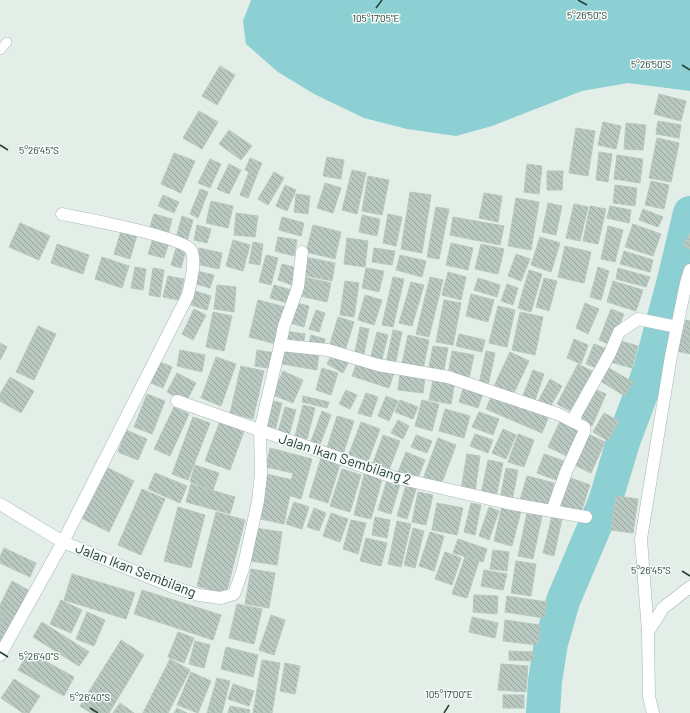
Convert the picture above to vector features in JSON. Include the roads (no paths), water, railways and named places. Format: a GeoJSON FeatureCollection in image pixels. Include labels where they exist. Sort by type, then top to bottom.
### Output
{"type":"FeatureCollection","features":[{"type":"Feature","properties":{"kind":"street"},"geometry":{"type":"LineString","coordinates":[[62,214],[143,232],[184,244],[191,250],[194,259],[188,295],[63,542]]}},
{"type":"Feature","properties":{"kind":"street"},"geometry":{"type":"LineString","coordinates":[[260,430],[284,326],[298,287],[302,252]]}},
{"type":"Feature","properties":{"kind":"street"},"geometry":{"type":"LineString","coordinates":[[653,713],[649,697],[648,632],[641,539],[671,356],[690,270]]}},
{"type":"Feature","properties":{"kind":"street"},"geometry":{"type":"LineString","coordinates":[[574,422],[576,414],[610,353],[619,332],[638,319],[677,327]]}},
{"type":"Feature","properties":{"kind":"street"},"geometry":{"type":"LineString","coordinates":[[280,346],[328,350],[378,365],[448,377],[558,414],[584,427],[584,432],[552,511]]}},
{"type":"Feature","properties":{"kind":"street","name":"Jalan Ikan Sembilang 2"},"geometry":{"type":"LineString","coordinates":[[177,401],[393,477],[512,504],[586,517]]}},
{"type":"Feature","properties":{"kind":"street","name":"Jalan Ikan Sembilang"},"geometry":{"type":"LineString","coordinates":[[0,504],[63,542],[173,587],[199,595],[221,598],[234,594],[243,569],[258,501],[261,474],[260,430]]}},
{"type":"Feature","properties":{"kind":"street","name":"Jalan Ikan Sembilang"},"geometry":{"type":"LineString","coordinates":[[0,655],[63,542]]}},
{"type":"Feature","properties":{"kind":"street"},"geometry":{"type":"LineString","coordinates":[[648,632],[664,608],[690,587]]}},
{"type":"Feature","properties":{"kind":"lane"},"geometry":{"type":"LineString","coordinates":[[0,50],[7,42]]}},
{"type":"Feature","properties":{"kind":"water"},"geometry":{"type":"Polygon","coordinates":[[[251,0],[690,0],[690,91],[628,83],[582,91],[492,126],[456,136],[407,129],[364,118],[314,94],[278,72],[246,44],[243,21],[251,0]]]}},
{"type":"Feature","properties":{"kind":"waterway"},"geometry":{"type":"LineString","coordinates":[[543,713],[545,681],[551,643],[563,601],[605,502],[623,442],[650,370],[690,213]]}}]}
